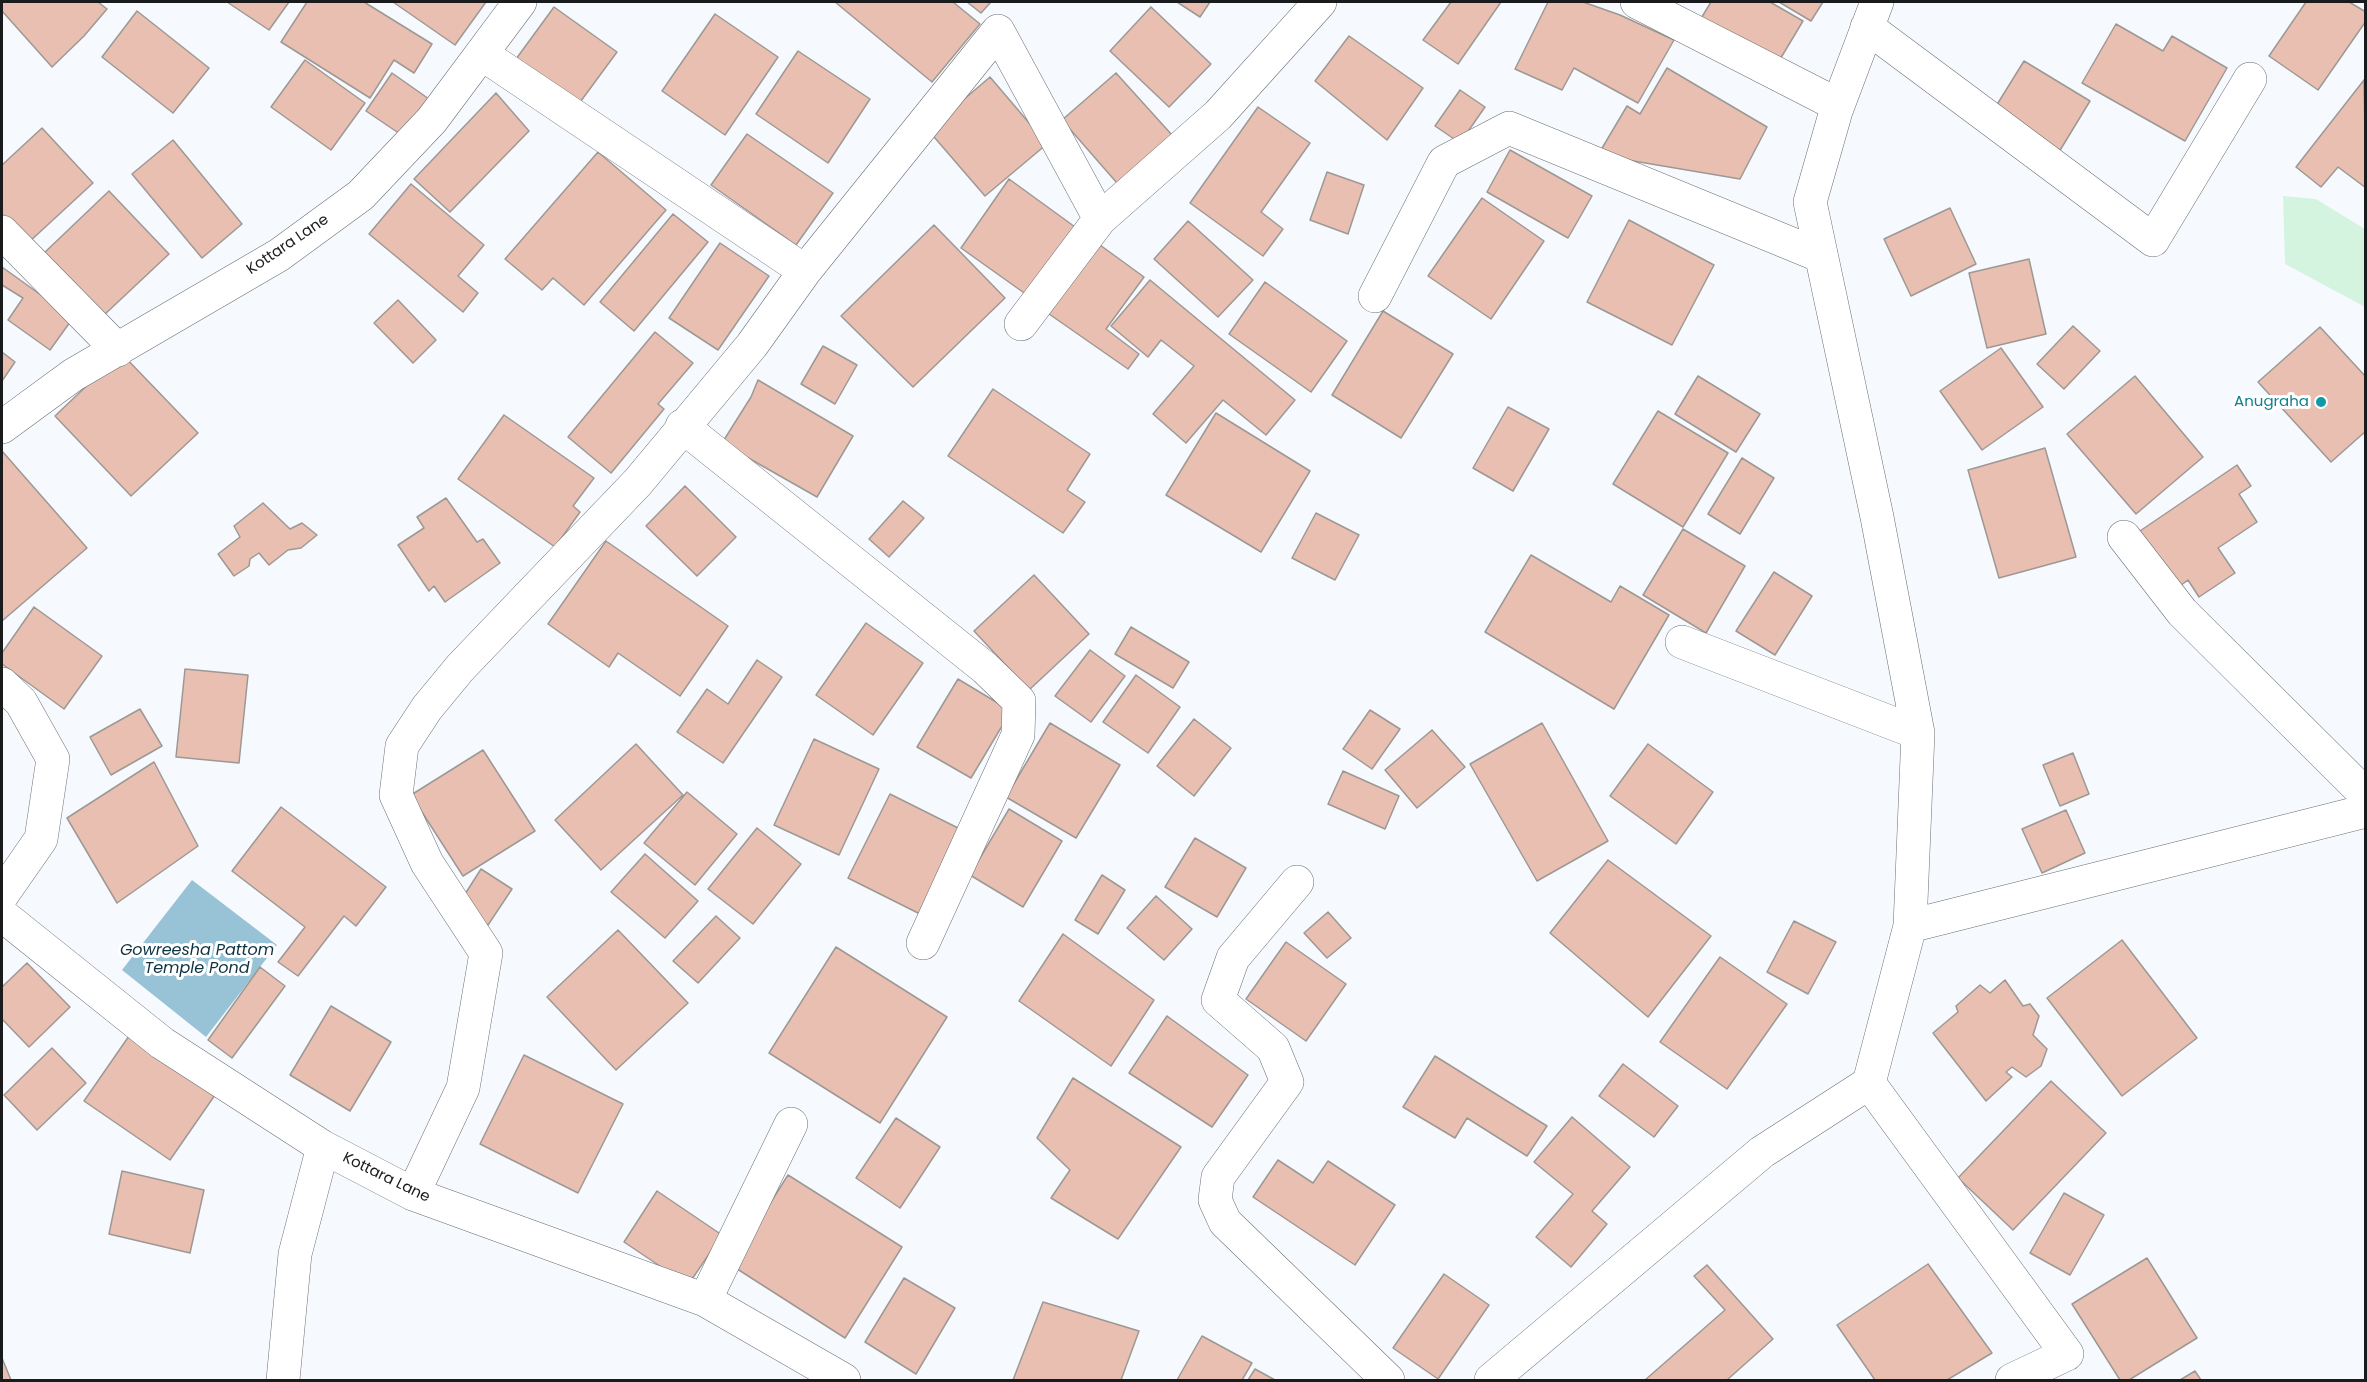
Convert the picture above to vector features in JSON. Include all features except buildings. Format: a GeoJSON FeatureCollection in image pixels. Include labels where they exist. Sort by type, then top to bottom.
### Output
{"type":"FeatureCollection","features":[{"type":"Feature","properties":{"kind":"street","name":"Kottara Lane"},"geometry":{"type":"LineString","coordinates":[[2,427],[73,375],[279,255],[361,195],[432,120],[520,2]]}},
{"type":"Feature","properties":{"kind":"street"},"geometry":{"type":"LineString","coordinates":[[1021,324],[1100,219],[1218,115],[1320,2]]}},
{"type":"Feature","properties":{"kind":"street"},"geometry":{"type":"LineString","coordinates":[[1637,2],[1838,105]]}},
{"type":"Feature","properties":{"kind":"street"},"geometry":{"type":"LineString","coordinates":[[1491,1380],[1762,1152],[1869,1083],[1910,926],[1918,733],[1877,517],[1810,202],[1838,105],[1872,14],[2153,240],[2250,79]]}},
{"type":"Feature","properties":{"kind":"street"},"geometry":{"type":"LineString","coordinates":[[413,1194],[463,1088],[486,952],[427,863],[396,795],[402,746],[427,708],[460,668],[638,482],[682,426],[752,345],[805,271],[998,31],[1100,219]]}},
{"type":"Feature","properties":{"kind":"street"},"geometry":{"type":"LineString","coordinates":[[482,54],[805,271]]}},
{"type":"Feature","properties":{"kind":"street"},"geometry":{"type":"LineString","coordinates":[[1375,296],[1444,162],[1509,128],[1821,256]]}},
{"type":"Feature","properties":{"kind":"street"},"geometry":{"type":"LineString","coordinates":[[2,232],[118,350]]}},
{"type":"Feature","properties":{"kind":"street"},"geometry":{"type":"LineString","coordinates":[[682,426],[986,668],[1018,701],[1018,735],[923,943]]}},
{"type":"Feature","properties":{"kind":"street"},"geometry":{"type":"LineString","coordinates":[[2124,537],[2182,612],[2366,795]]}},
{"type":"Feature","properties":{"kind":"street"},"geometry":{"type":"LineString","coordinates":[[1682,642],[1918,733]]}},
{"type":"Feature","properties":{"kind":"street"},"geometry":{"type":"LineString","coordinates":[[2,684],[21,702],[53,759],[41,839],[2,895]]}},
{"type":"Feature","properties":{"kind":"street"},"geometry":{"type":"LineString","coordinates":[[1910,926],[2366,811]]}},
{"type":"Feature","properties":{"kind":"street"},"geometry":{"type":"LineString","coordinates":[[1297,882],[1233,958],[1218,1000],[1273,1048],[1287,1082],[1218,1177],[1215,1200],[1225,1222],[1388,1380]]}},
{"type":"Feature","properties":{"kind":"street","name":"Kottara Lane"},"geometry":{"type":"LineString","coordinates":[[2,915],[162,1043],[323,1147],[413,1194],[705,1300],[844,1380]]}},
{"type":"Feature","properties":{"kind":"street"},"geometry":{"type":"LineString","coordinates":[[1869,1083],[2067,1354],[2012,1380]]}},
{"type":"Feature","properties":{"kind":"street"},"geometry":{"type":"LineString","coordinates":[[705,1300],[791,1124]]}},
{"type":"Feature","properties":{"kind":"street"},"geometry":{"type":"LineString","coordinates":[[283,1380],[295,1254],[323,1147]]}},
{"type":"Feature","properties":{"kind":"green space"},"geometry":{"type":"Polygon","coordinates":[[[2283,196],[2316,199],[2365,229],[2365,307],[2285,264],[2283,196]]]}},
{"type":"Feature","properties":{"kind":"water","name":"Gowreesha Pattom Temple Pond"},"geometry":{"type":"Polygon","coordinates":[[[192,880],[277,945],[206,1037],[122,970],[192,880]]]}},
{"type":"Feature","properties":{"kind":"place","name":"Anugraha"},"geometry":{"type":"Point","coordinates":[2321,402]}}]}
